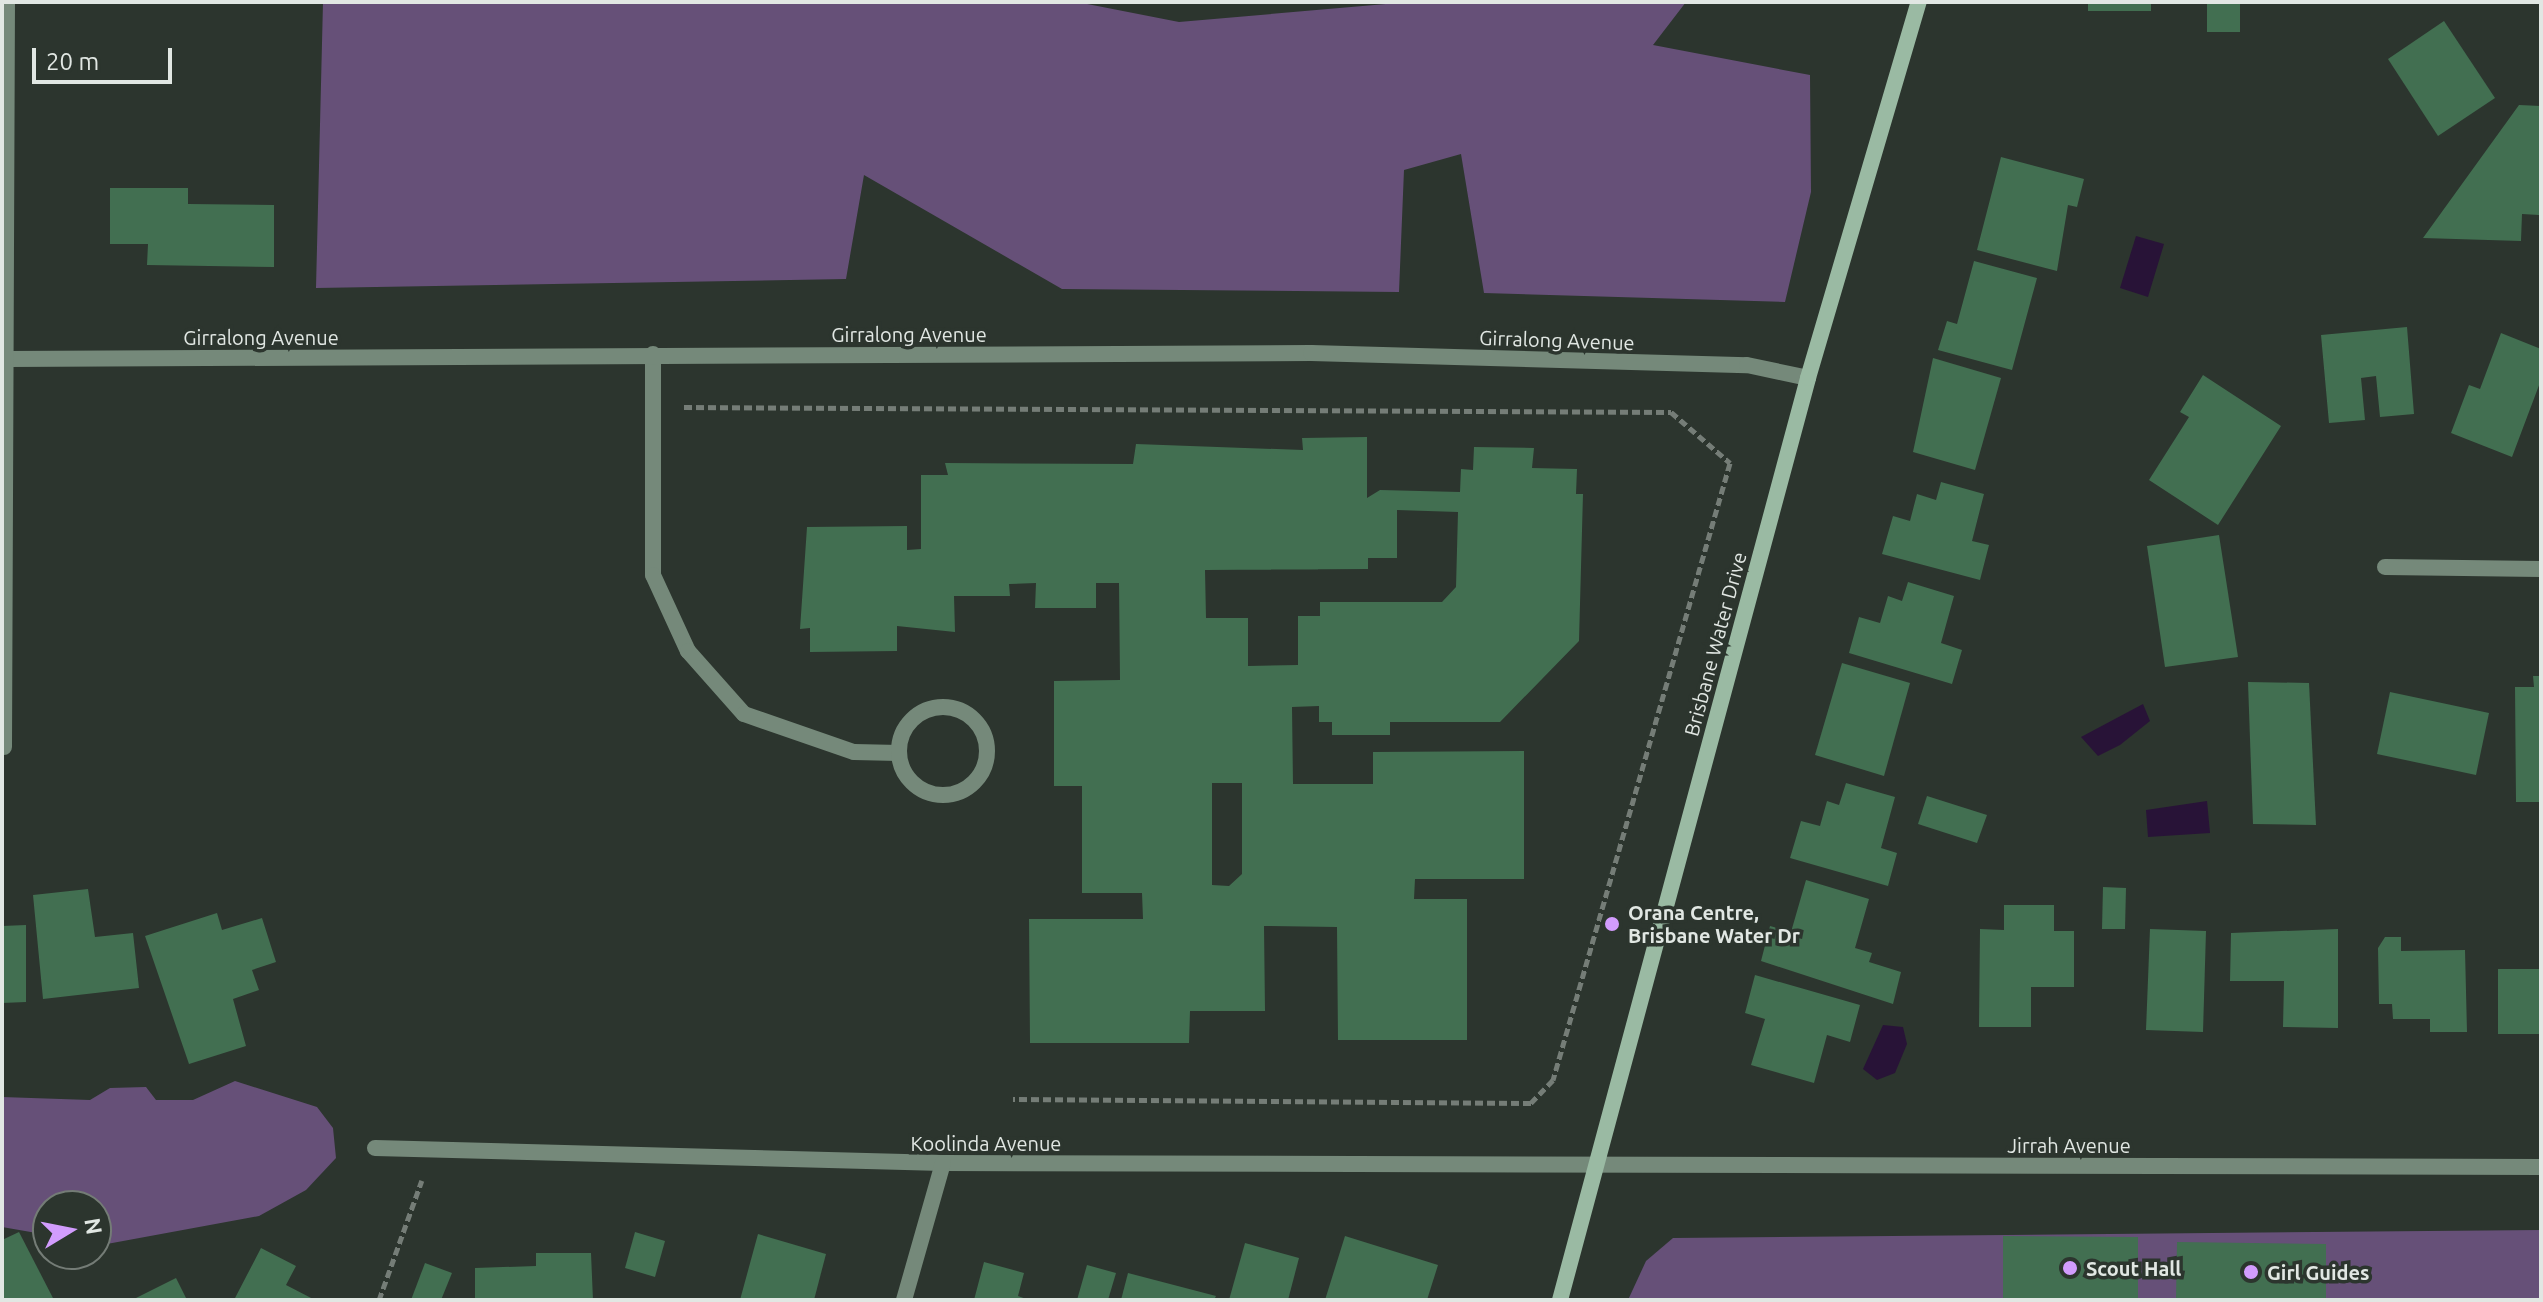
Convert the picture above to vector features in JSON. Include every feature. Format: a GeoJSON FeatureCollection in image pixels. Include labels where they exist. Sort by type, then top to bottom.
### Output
{"type":"FeatureCollection","features":[{"type":"Feature","properties":{"kind":"main road","name":"Brisbane Water Drive"},"geometry":{"type":"LineString","coordinates":[[1560,1300],[1808,378],[1919,2]]}},
{"type":"Feature","properties":{"kind":"street"},"geometry":{"type":"LineString","coordinates":[[4,747],[8,359],[4,71],[7,2]]}},
{"type":"Feature","properties":{"kind":"street","name":"Girralong Avenue"},"geometry":{"type":"LineString","coordinates":[[8,359],[1311,353],[1747,365],[1808,378]]}},
{"type":"Feature","properties":{"kind":"street"},"geometry":{"type":"LineString","coordinates":[[653,354],[653,575],[688,651],[744,714],[811,741],[899,753]]}},
{"type":"Feature","properties":{"kind":"street"},"geometry":{"type":"LineString","coordinates":[[2385,567],[2541,569]]}},
{"type":"Feature","properties":{"kind":"street"},"geometry":{"type":"LineString","coordinates":[[946,706],[973,717],[987,758],[974,784],[934,794],[909,779],[899,753],[917,714],[946,706]]}},
{"type":"Feature","properties":{"kind":"street","name":"Koolinda Avenue"},"geometry":{"type":"LineString","coordinates":[[375,1148],[943,1163],[1597,1165]]}},
{"type":"Feature","properties":{"kind":"street"},"geometry":{"type":"LineString","coordinates":[[904,1300],[943,1163]]}},
{"type":"Feature","properties":{"kind":"street","name":"Jirrah Avenue"},"geometry":{"type":"LineString","coordinates":[[1597,1165],[2541,1167]]}},
{"type":"Feature","properties":{"kind":"path"},"geometry":{"type":"LineString","coordinates":[[651,407],[1671,412],[1730,463],[1553,1080],[1531,1103],[1013,1099]]}},
{"type":"Feature","properties":{"kind":"path"},"geometry":{"type":"LineString","coordinates":[[379,1300],[433,1149]]}},
{"type":"Feature","properties":{"kind":"shaded area"},"geometry":{"type":"Polygon","coordinates":[[[323,2],[1077,2],[1179,22],[1409,2],[1686,2],[1653,45],[1810,75],[1811,192],[1785,302],[1484,293],[1461,154],[1404,170],[1399,292],[1062,289],[864,175],[846,279],[316,288],[323,2]]]}},
{"type":"Feature","properties":{"kind":"shaded area"},"geometry":{"type":"Polygon","coordinates":[[[2136,236],[2164,244],[2148,297],[2120,288],[2136,236]]]}},
{"type":"Feature","properties":{"kind":"shaded area"},"geometry":{"type":"Polygon","coordinates":[[[2143,704],[2150,721],[2120,745],[2098,756],[2081,737],[2143,704]]]}},
{"type":"Feature","properties":{"kind":"shaded area"},"geometry":{"type":"Polygon","coordinates":[[[2207,801],[2210,833],[2148,837],[2146,810],[2207,801]]]}},
{"type":"Feature","properties":{"kind":"shaded area"},"geometry":{"type":"Polygon","coordinates":[[[1883,1025],[1903,1027],[1907,1044],[1895,1073],[1877,1080],[1863,1069],[1883,1025]]]}},
{"type":"Feature","properties":{"kind":"shaded area"},"geometry":{"type":"Polygon","coordinates":[[[235,1081],[317,1107],[333,1128],[336,1158],[306,1190],[259,1216],[112,1243],[112,1190],[32,1190],[32,1232],[2,1227],[2,1097],[90,1100],[110,1088],[146,1087],[156,1100],[193,1100],[235,1081]]]}},
{"type":"Feature","properties":{"kind":"shaded area"},"geometry":{"type":"Polygon","coordinates":[[[2541,1230],[2541,1300],[1628,1300],[1646,1261],[1673,1238],[2541,1230]]]}},
{"type":"Feature","properties":{"kind":"building"},"geometry":{"type":"Polygon","coordinates":[[[2088,2],[2151,2],[2151,11],[2088,11],[2088,2]]]}},
{"type":"Feature","properties":{"kind":"building"},"geometry":{"type":"Polygon","coordinates":[[[2207,2],[2240,2],[2240,32],[2207,32],[2207,2]]]}},
{"type":"Feature","properties":{"kind":"building"},"geometry":{"type":"Polygon","coordinates":[[[2444,21],[2495,98],[2438,136],[2388,59],[2444,21]]]}},
{"type":"Feature","properties":{"kind":"building"},"geometry":{"type":"Polygon","coordinates":[[[2519,105],[2541,106],[2539,215],[2522,214],[2521,241],[2423,238],[2519,105]]]}},
{"type":"Feature","properties":{"kind":"building"},"geometry":{"type":"Polygon","coordinates":[[[2001,157],[2084,179],[2077,207],[2068,205],[2057,271],[1977,250],[2001,157]]]}},
{"type":"Feature","properties":{"kind":"building"},"geometry":{"type":"Polygon","coordinates":[[[110,188],[188,188],[188,204],[274,205],[274,267],[147,265],[148,244],[110,244],[110,188]]]}},
{"type":"Feature","properties":{"kind":"building"},"geometry":{"type":"Polygon","coordinates":[[[1974,261],[2037,278],[2012,370],[1938,350],[1947,321],[1957,324],[1974,261]]]}},
{"type":"Feature","properties":{"kind":"building"},"geometry":{"type":"Polygon","coordinates":[[[2407,327],[2414,414],[2380,417],[2376,376],[2361,378],[2365,420],[2329,423],[2321,335],[2407,327]]]}},
{"type":"Feature","properties":{"kind":"building"},"geometry":{"type":"Polygon","coordinates":[[[2501,333],[2541,349],[2541,380],[2512,457],[2451,433],[2469,385],[2480,389],[2501,333]]]}},
{"type":"Feature","properties":{"kind":"building"},"geometry":{"type":"Polygon","coordinates":[[[1933,358],[2001,378],[1975,470],[1913,452],[1933,358]]]}},
{"type":"Feature","properties":{"kind":"building"},"geometry":{"type":"Polygon","coordinates":[[[2203,375],[2281,426],[2218,525],[2149,480],[2189,417],[2180,412],[2203,375]]]}},
{"type":"Feature","properties":{"kind":"building"},"geometry":{"type":"Polygon","coordinates":[[[1367,437],[1367,498],[1380,490],[1460,492],[1461,469],[1473,470],[1474,447],[1534,448],[1532,468],[1577,469],[1576,494],[1583,494],[1579,641],[1500,722],[1390,722],[1390,735],[1332,735],[1332,722],[1319,722],[1319,706],[1292,707],[1293,784],[1373,784],[1373,752],[1524,751],[1524,879],[1415,879],[1414,899],[1467,899],[1467,1040],[1338,1040],[1337,927],[1264,926],[1265,1011],[1190,1011],[1189,1043],[1030,1043],[1029,919],[1143,919],[1142,893],[1082,893],[1082,786],[1054,786],[1054,681],[1120,680],[1119,583],[1096,583],[1096,608],[1035,608],[1036,583],[1009,584],[1010,596],[954,596],[955,632],[897,626],[897,651],[810,652],[810,628],[800,629],[807,527],[907,526],[907,550],[921,549],[921,475],[948,475],[945,463],[1133,464],[1136,444],[1303,450],[1302,438],[1367,437]],[[1397,510],[1397,558],[1368,558],[1368,569],[1205,570],[1206,618],[1248,618],[1248,666],[1298,665],[1298,616],[1320,616],[1320,602],[1442,602],[1456,587],[1458,512],[1397,510]],[[1212,783],[1212,885],[1229,886],[1242,874],[1242,783],[1212,783]]]}},
{"type":"Feature","properties":{"kind":"building"},"geometry":{"type":"Polygon","coordinates":[[[1941,482],[1984,494],[1972,541],[1989,545],[1980,580],[1882,554],[1893,516],[1910,521],[1917,494],[1936,500],[1941,482]]]}},
{"type":"Feature","properties":{"kind":"building"},"geometry":{"type":"Polygon","coordinates":[[[2219,535],[2238,657],[2165,667],[2147,546],[2219,535]]]}},
{"type":"Feature","properties":{"kind":"building"},"geometry":{"type":"Polygon","coordinates":[[[1908,582],[1954,596],[1941,643],[1962,650],[1952,684],[1849,653],[1859,617],[1880,623],[1888,596],[1902,601],[1908,582]]]}},
{"type":"Feature","properties":{"kind":"building"},"geometry":{"type":"Polygon","coordinates":[[[1842,663],[1910,683],[1884,776],[1815,755],[1842,663]]]}},
{"type":"Feature","properties":{"kind":"building"},"geometry":{"type":"Polygon","coordinates":[[[2533,676],[2541,676],[2541,802],[2516,802],[2515,687],[2534,687],[2533,676]]]}},
{"type":"Feature","properties":{"kind":"building"},"geometry":{"type":"Polygon","coordinates":[[[2248,682],[2309,683],[2316,825],[2253,824],[2248,682]]]}},
{"type":"Feature","properties":{"kind":"building"},"geometry":{"type":"Polygon","coordinates":[[[2390,692],[2489,713],[2476,775],[2377,754],[2390,692]]]}},
{"type":"Feature","properties":{"kind":"building"},"geometry":{"type":"Polygon","coordinates":[[[1846,783],[1895,797],[1881,848],[1897,853],[1888,886],[1790,858],[1801,821],[1820,826],[1827,801],[1839,805],[1846,783]]]}},
{"type":"Feature","properties":{"kind":"building"},"geometry":{"type":"Polygon","coordinates":[[[1927,796],[1987,815],[1977,843],[1918,824],[1927,796]]]}},
{"type":"Feature","properties":{"kind":"building"},"geometry":{"type":"Polygon","coordinates":[[[1806,880],[1869,899],[1855,948],[1872,953],[1869,962],[1901,972],[1893,1004],[1761,961],[1770,926],[1791,932],[1806,880]]]}},
{"type":"Feature","properties":{"kind":"building"},"geometry":{"type":"Polygon","coordinates":[[[2103,887],[2126,888],[2125,929],[2102,929],[2103,887]]]}},
{"type":"Feature","properties":{"kind":"building"},"geometry":{"type":"Polygon","coordinates":[[[88,889],[95,937],[133,933],[139,988],[43,999],[33,895],[88,889]]]}},
{"type":"Feature","properties":{"kind":"building"},"geometry":{"type":"Polygon","coordinates":[[[2004,905],[2054,905],[2054,931],[2074,931],[2074,987],[2031,987],[2031,1027],[1979,1027],[1980,929],[2004,930],[2004,905]]]}},
{"type":"Feature","properties":{"kind":"building"},"geometry":{"type":"Polygon","coordinates":[[[217,913],[222,930],[262,918],[276,962],[252,970],[259,990],[233,999],[246,1046],[189,1064],[145,936],[217,913]]]}},
{"type":"Feature","properties":{"kind":"building"},"geometry":{"type":"Polygon","coordinates":[[[26,925],[26,1002],[2,1003],[2,926],[26,925]]]}},
{"type":"Feature","properties":{"kind":"building"},"geometry":{"type":"Polygon","coordinates":[[[2150,929],[2206,931],[2203,1032],[2146,1030],[2150,929]]]}},
{"type":"Feature","properties":{"kind":"building"},"geometry":{"type":"Polygon","coordinates":[[[2338,929],[2338,1028],[2283,1027],[2284,981],[2230,981],[2231,933],[2338,929]]]}},
{"type":"Feature","properties":{"kind":"building"},"geometry":{"type":"Polygon","coordinates":[[[2385,937],[2401,937],[2401,951],[2465,950],[2467,1032],[2430,1032],[2430,1019],[2393,1019],[2392,1004],[2379,1004],[2378,948],[2385,937]]]}},
{"type":"Feature","properties":{"kind":"building"},"geometry":{"type":"Polygon","coordinates":[[[2498,969],[2541,969],[2541,1034],[2498,1034],[2498,969]]]}},
{"type":"Feature","properties":{"kind":"building"},"geometry":{"type":"Polygon","coordinates":[[[1755,975],[1860,1005],[1850,1042],[1827,1035],[1814,1083],[1751,1065],[1765,1019],[1745,1013],[1755,975]]]}},
{"type":"Feature","properties":{"kind":"building"},"geometry":{"type":"Polygon","coordinates":[[[19,1232],[32,1257],[32,1270],[39,1270],[54,1300],[2,1300],[2,1240],[19,1232]]]}},
{"type":"Feature","properties":{"kind":"building"},"geometry":{"type":"Polygon","coordinates":[[[635,1232],[665,1241],[655,1277],[625,1268],[635,1232]]]}},
{"type":"Feature","properties":{"kind":"building"},"geometry":{"type":"Polygon","coordinates":[[[758,1234],[826,1254],[814,1300],[740,1300],[758,1234]]]}},
{"type":"Feature","properties":{"kind":"building"},"geometry":{"type":"Polygon","coordinates":[[[1345,1236],[1438,1265],[1427,1300],[1325,1300],[1345,1236]]]}},
{"type":"Feature","properties":{"kind":"building","name":"Scout Hall"},"geometry":{"type":"Polygon","coordinates":[[[2003,1236],[2138,1237],[2138,1300],[2003,1300],[2003,1236]]]}},
{"type":"Feature","properties":{"kind":"building","name":"Girl Guides"},"geometry":{"type":"Polygon","coordinates":[[[2177,1242],[2326,1244],[2326,1300],[2176,1300],[2177,1242]]]}},
{"type":"Feature","properties":{"kind":"building"},"geometry":{"type":"Polygon","coordinates":[[[1245,1243],[1299,1258],[1288,1300],[1229,1300],[1245,1243]]]}},
{"type":"Feature","properties":{"kind":"building"},"geometry":{"type":"Polygon","coordinates":[[[261,1248],[296,1266],[286,1285],[315,1300],[234,1300],[261,1248]]]}},
{"type":"Feature","properties":{"kind":"building"},"geometry":{"type":"Polygon","coordinates":[[[536,1253],[591,1253],[593,1300],[475,1300],[475,1268],[536,1266],[536,1253]]]}},
{"type":"Feature","properties":{"kind":"building"},"geometry":{"type":"Polygon","coordinates":[[[984,1262],[1024,1273],[1018,1296],[1029,1300],[974,1300],[984,1262]]]}},
{"type":"Feature","properties":{"kind":"building"},"geometry":{"type":"Polygon","coordinates":[[[425,1263],[452,1273],[441,1300],[411,1300],[425,1263]]]}},
{"type":"Feature","properties":{"kind":"building"},"geometry":{"type":"Polygon","coordinates":[[[1087,1265],[1116,1273],[1108,1300],[1077,1300],[1087,1265]]]}},
{"type":"Feature","properties":{"kind":"building"},"geometry":{"type":"Polygon","coordinates":[[[1128,1273],[1216,1296],[1214,1300],[1121,1300],[1128,1273]]]}},
{"type":"Feature","properties":{"kind":"building"},"geometry":{"type":"Polygon","coordinates":[[[176,1278],[187,1300],[132,1300],[176,1278]]]}},
{"type":"Feature","properties":{"kind":"place","name":"Orana Centre, Brisbane Water Dr"},"geometry":{"type":"Point","coordinates":[1612,924]}},
{"type":"Feature","properties":{"kind":"place","name":"Scout Hall"},"geometry":{"type":"Point","coordinates":[2070,1268]}},
{"type":"Feature","properties":{"kind":"place","name":"Girl Guides"},"geometry":{"type":"Point","coordinates":[2251,1272]}}]}
